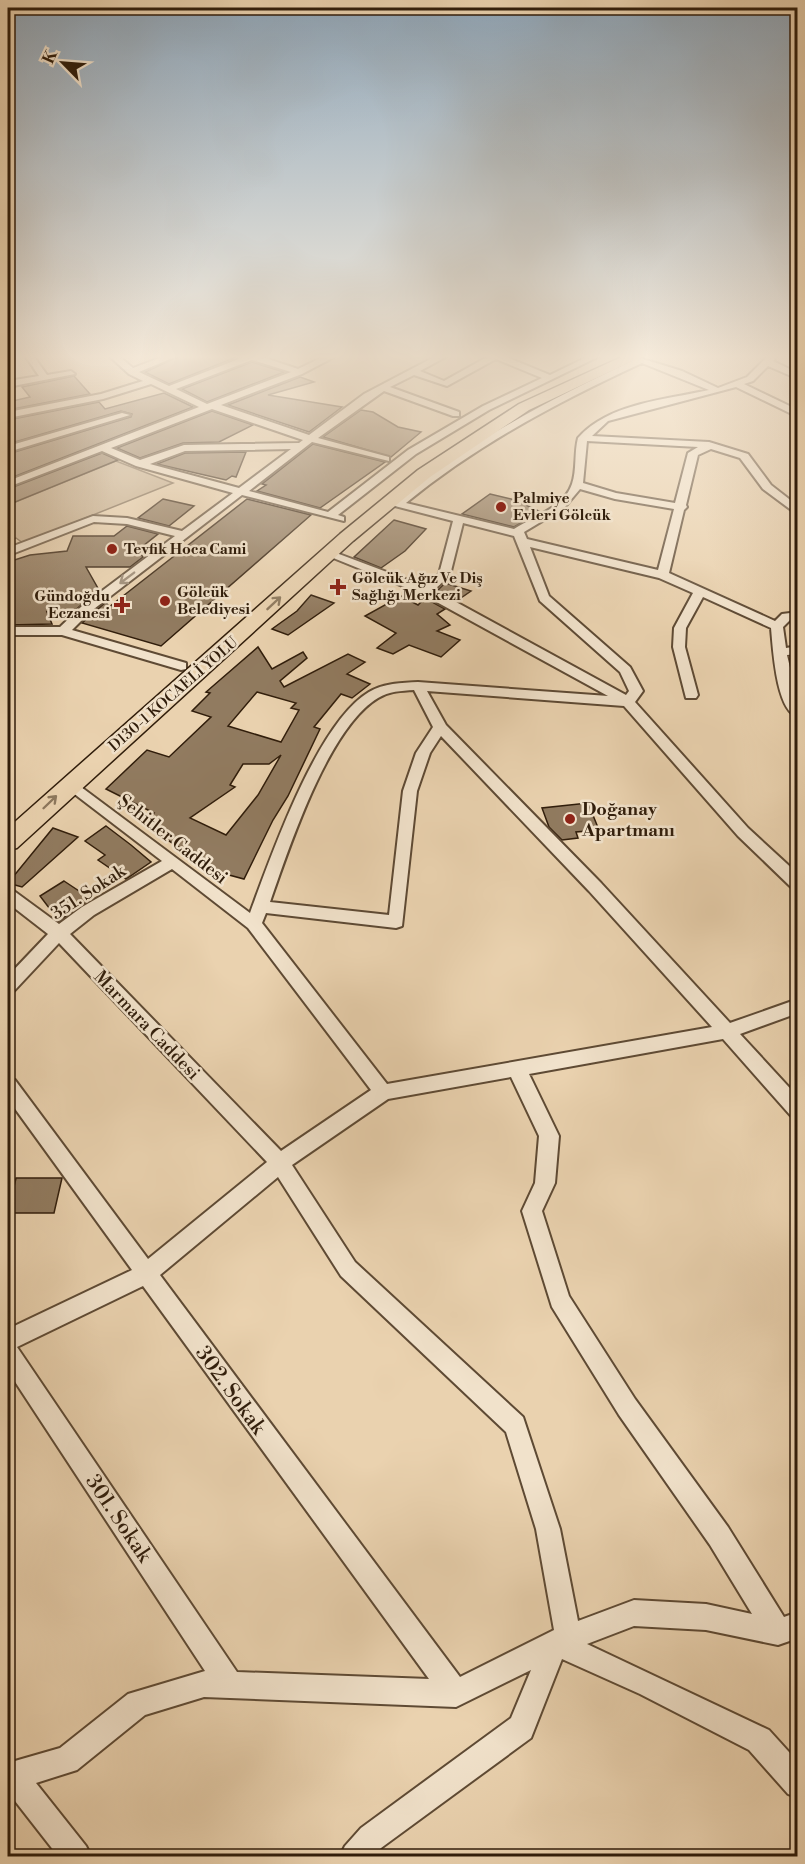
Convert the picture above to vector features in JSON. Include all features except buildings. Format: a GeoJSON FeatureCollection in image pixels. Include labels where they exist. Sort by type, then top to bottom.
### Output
{"type":"FeatureCollection","features":[{"type":"Feature","properties":{"kind":"highway"},"geometry":{"type":"LineString","coordinates":[[8,818],[181,666],[336,517],[445,441]]}},
{"type":"Feature","properties":{"kind":"highway","name":"D130-1 KOCAELİ YOLU"},"geometry":{"type":"LineString","coordinates":[[8,842],[69,783],[146,719],[327,553],[469,441]]}},
{"type":"Feature","properties":{"kind":"street"},"geometry":{"type":"LineString","coordinates":[[8,449],[42,441]]}},
{"type":"Feature","properties":{"kind":"street"},"geometry":{"type":"LineString","coordinates":[[9,482],[116,441]]}},
{"type":"Feature","properties":{"kind":"street"},"geometry":{"type":"LineString","coordinates":[[63,631],[86,609],[307,441]]}},
{"type":"Feature","properties":{"kind":"street"},"geometry":{"type":"LineString","coordinates":[[317,441],[385,459]]}},
{"type":"Feature","properties":{"kind":"street"},"geometry":{"type":"LineString","coordinates":[[100,447],[140,464],[336,517],[412,452],[431,441]]}},
{"type":"Feature","properties":{"kind":"street"},"geometry":{"type":"LineString","coordinates":[[582,441],[579,450],[577,485],[569,498],[518,531],[519,537],[544,598],[626,670],[636,691],[628,702]]}},
{"type":"Feature","properties":{"kind":"street"},"geometry":{"type":"LineString","coordinates":[[637,441],[709,445],[744,456],[768,487],[798,512]]}},
{"type":"Feature","properties":{"kind":"street"},"geometry":{"type":"LineString","coordinates":[[663,575],[682,507],[693,453],[709,445]]}},
{"type":"Feature","properties":{"kind":"street"},"geometry":{"type":"LineString","coordinates":[[140,464],[184,448],[301,446]]}},
{"type":"Feature","properties":{"kind":"street"},"geometry":{"type":"LineString","coordinates":[[577,485],[615,496],[682,507]]}},
{"type":"Feature","properties":{"kind":"street"},"geometry":{"type":"LineString","coordinates":[[393,502],[663,575],[777,626]]}},
{"type":"Feature","properties":{"kind":"street"},"geometry":{"type":"LineString","coordinates":[[8,552],[93,519],[127,521],[183,535]]}},
{"type":"Feature","properties":{"kind":"street"},"geometry":{"type":"LineString","coordinates":[[426,591],[444,574],[459,519]]}},
{"type":"Feature","properties":{"kind":"street"},"geometry":{"type":"LineString","coordinates":[[327,553],[426,591],[628,702],[743,832],[798,884]]}},
{"type":"Feature","properties":{"kind":"street"},"geometry":{"type":"LineString","coordinates":[[691,695],[679,647],[681,628],[700,591]]}},
{"type":"Feature","properties":{"kind":"street"},"geometry":{"type":"LineString","coordinates":[[777,626],[786,617],[798,616]]}},
{"type":"Feature","properties":{"kind":"street"},"geometry":{"type":"LineString","coordinates":[[777,626],[782,670],[793,709],[798,713]]}},
{"type":"Feature","properties":{"kind":"street"},"geometry":{"type":"LineString","coordinates":[[8,632],[63,631],[181,666]]}},
{"type":"Feature","properties":{"kind":"street"},"geometry":{"type":"LineString","coordinates":[[781,652],[798,650]]}},
{"type":"Feature","properties":{"kind":"street"},"geometry":{"type":"LineString","coordinates":[[254,924],[309,784],[344,726],[370,698],[389,687],[418,686],[628,702]]}},
{"type":"Feature","properties":{"kind":"street"},"geometry":{"type":"LineString","coordinates":[[418,686],[440,727],[595,887],[798,1110]]}},
{"type":"Feature","properties":{"kind":"street"},"geometry":{"type":"LineString","coordinates":[[260,907],[396,922],[410,790],[423,753],[440,727]]}},
{"type":"Feature","properties":{"kind":"street","name":"Şehitler Caddesi"},"geometry":{"type":"LineString","coordinates":[[69,783],[254,924],[383,1092]]}},
{"type":"Feature","properties":{"kind":"street","name":"351. Sokak"},"geometry":{"type":"LineString","coordinates":[[8,986],[58,933],[88,911],[171,863]]}},
{"type":"Feature","properties":{"kind":"street","name":"Marmara Caddesi"},"geometry":{"type":"LineString","coordinates":[[8,895],[58,933],[280,1163],[348,1269],[515,1425],[548,1529],[561,1641]]}},
{"type":"Feature","properties":{"kind":"street"},"geometry":{"type":"LineString","coordinates":[[8,1340],[146,1274],[280,1163],[383,1092],[725,1032],[798,1006]]}},
{"type":"Feature","properties":{"kind":"street"},"geometry":{"type":"LineString","coordinates":[[517,1069],[549,1136],[544,1183],[532,1211],[560,1300],[627,1407],[788,1628]]}},
{"type":"Feature","properties":{"kind":"street","name":"302. Sokak"},"geometry":{"type":"LineString","coordinates":[[8,1085],[456,1694]]}},
{"type":"Feature","properties":{"kind":"street","name":"301. Sokak"},"geometry":{"type":"LineString","coordinates":[[8,1352],[230,1685]]}},
{"type":"Feature","properties":{"kind":"street"},"geometry":{"type":"LineString","coordinates":[[76,1857],[10,1776],[67,1760],[138,1704],[204,1684],[456,1694],[561,1641],[634,1613],[706,1617],[788,1628]]}},
{"type":"Feature","properties":{"kind":"street"},"geometry":{"type":"LineString","coordinates":[[561,1641],[759,1740],[798,1784]]}},
{"type":"Feature","properties":{"kind":"street"},"geometry":{"type":"LineString","coordinates":[[355,1857],[371,1838],[521,1728],[561,1641]]}},
{"type":"Feature","properties":{"kind":"shaded area"},"geometry":{"type":"Polygon","coordinates":[[[116,461],[173,483],[23,543],[16,538],[8,542],[8,505],[116,461]]]}},
{"type":"Feature","properties":{"kind":"place","name":"Palmiye Evleri Gölcük"},"geometry":{"type":"Point","coordinates":[501,507]}},
{"type":"Feature","properties":{"kind":"place","name":"Tevfik Hoca Cami"},"geometry":{"type":"Point","coordinates":[112,549]}},
{"type":"Feature","properties":{"kind":"place","name":"Gölcük Ağız Ve Diş Sağlığı Merkezi"},"geometry":{"type":"Point","coordinates":[338,587]}},
{"type":"Feature","properties":{"kind":"place","name":"Gölcük Belediyesi"},"geometry":{"type":"Point","coordinates":[165,601]}},
{"type":"Feature","properties":{"kind":"place","name":"Gündoğdu Eczanesi"},"geometry":{"type":"Point","coordinates":[122,605]}},
{"type":"Feature","properties":{"kind":"place","name":"Doğanay Apartmanı"},"geometry":{"type":"Point","coordinates":[570,819]}}]}
